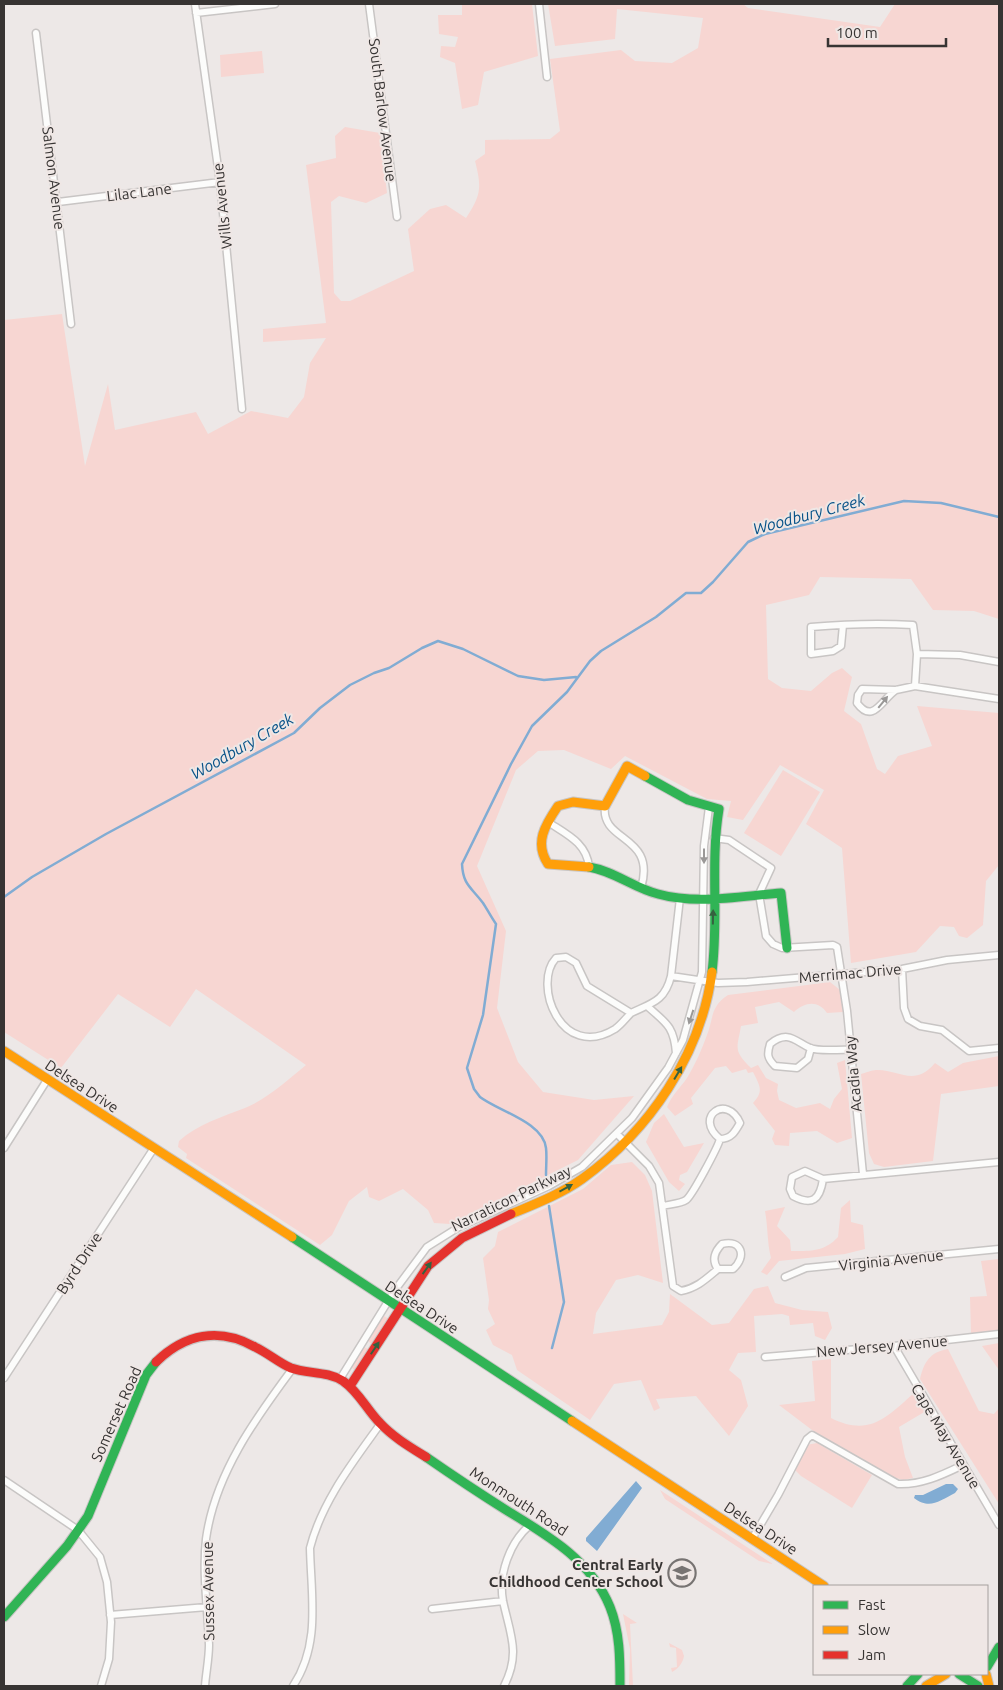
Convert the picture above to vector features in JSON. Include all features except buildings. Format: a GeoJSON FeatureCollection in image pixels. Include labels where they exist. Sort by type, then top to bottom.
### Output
{"type":"FeatureCollection","features":[{"type":"Feature","properties":{"kind":"street","name":"Wills Avenue"},"geometry":{"type":"LineString","coordinates":[[195,4],[220,182],[242,409]]}},
{"type":"Feature","properties":{"kind":"street"},"geometry":{"type":"LineString","coordinates":[[196,13],[274,4]]}},
{"type":"Feature","properties":{"kind":"street","name":"South Barlow Avenue"},"geometry":{"type":"LineString","coordinates":[[369,4],[397,217]]}},
{"type":"Feature","properties":{"kind":"street"},"geometry":{"type":"LineString","coordinates":[[539,4],[547,77]]}},
{"type":"Feature","properties":{"kind":"street","name":"Salmon Avenue"},"geometry":{"type":"LineString","coordinates":[[36,33],[58,202],[71,324]]}},
{"type":"Feature","properties":{"kind":"street","name":"Lilac Lane"},"geometry":{"type":"LineString","coordinates":[[58,202],[220,182]]}},
{"type":"Feature","properties":{"kind":"street"},"geometry":{"type":"LineString","coordinates":[[842,625],[841,646],[833,651],[811,654],[811,627],[842,625],[875,623],[913,625],[917,654],[915,686]]}},
{"type":"Feature","properties":{"kind":"street"},"geometry":{"type":"LineString","coordinates":[[917,654],[960,655],[999,662]]}},
{"type":"Feature","properties":{"kind":"street"},"geometry":{"type":"LineString","coordinates":[[896,690],[887,696],[876,710],[868,713],[862,710],[857,703],[858,694],[862,689],[896,690],[915,686],[999,699]]}},
{"type":"Feature","properties":{"kind":"street"},"geometry":{"type":"LineString","coordinates":[[641,888],[645,871],[641,855],[636,847],[613,829],[604,815],[605,806],[617,781],[628,766],[688,800],[708,807]]}},
{"type":"Feature","properties":{"kind":"street"},"geometry":{"type":"LineString","coordinates":[[605,806],[573,802],[558,806],[548,822],[539,845],[541,856],[548,864],[599,869],[641,888],[680,898],[704,900],[714,898],[759,894],[780,893],[787,948],[773,944],[764,932],[759,894],[771,868],[730,840],[714,838]]}},
{"type":"Feature","properties":{"kind":"street","name":"Narraticon Parkway"},"geometry":{"type":"LineString","coordinates":[[340,1379],[388,1301],[420,1256],[436,1240],[570,1175],[618,1134],[648,1098],[683,1040],[700,980],[704,900],[704,846],[708,807],[719,809],[714,838],[714,954],[711,982],[698,1032],[688,1056],[660,1100],[625,1141],[597,1168],[578,1182],[447,1246],[428,1266],[350,1386]]}},
{"type":"Feature","properties":{"kind":"street"},"geometry":{"type":"LineString","coordinates":[[548,822],[581,846],[588,860],[589,867]]}},
{"type":"Feature","properties":{"kind":"street"},"geometry":{"type":"LineString","coordinates":[[631,1013],[587,986],[583,974],[576,963],[566,957],[556,958],[551,963],[548,981],[552,1009],[562,1025],[574,1035],[584,1038],[598,1036],[616,1029],[631,1013],[657,1001],[668,989],[680,898]]}},
{"type":"Feature","properties":{"kind":"street","name":"Acadia Way"},"geometry":{"type":"LineString","coordinates":[[787,948],[835,946],[838,951],[851,1050],[863,1174]]}},
{"type":"Feature","properties":{"kind":"street","name":"Merrimac Drive"},"geometry":{"type":"LineString","coordinates":[[671,976],[711,982],[747,982],[902,969],[947,960],[999,955]]}},
{"type":"Feature","properties":{"kind":"street"},"geometry":{"type":"LineString","coordinates":[[902,969],[904,1008],[908,1019],[920,1026],[942,1030],[969,1051],[999,1048]]}},
{"type":"Feature","properties":{"kind":"street"},"geometry":{"type":"LineString","coordinates":[[647,1006],[675,1034],[676,1053]]}},
{"type":"Feature","properties":{"kind":"street"},"geometry":{"type":"LineString","coordinates":[[811,1048],[808,1059],[798,1068],[775,1066],[769,1060],[770,1044],[775,1040],[793,1038],[811,1048],[851,1050]]}},
{"type":"Feature","properties":{"kind":"street","name":"Delsea Drive"},"geometry":{"type":"LineString","coordinates":[[4,1051],[822,1585]]}},
{"type":"Feature","properties":{"kind":"street"},"geometry":{"type":"LineString","coordinates":[[4,1148],[48,1080]]}},
{"type":"Feature","properties":{"kind":"street"},"geometry":{"type":"LineString","coordinates":[[720,1108],[727,1108],[736,1114],[740,1123],[734,1133],[727,1139],[720,1139],[711,1132],[709,1122],[712,1115],[720,1108]]}},
{"type":"Feature","properties":{"kind":"street"},"geometry":{"type":"LineString","coordinates":[[618,1134],[649,1166],[659,1183],[673,1286],[681,1291],[692,1289],[718,1269],[733,1269],[740,1263],[742,1254],[740,1249],[727,1243],[722,1244],[714,1258],[718,1269]]}},
{"type":"Feature","properties":{"kind":"street"},"geometry":{"type":"LineString","coordinates":[[663,1206],[685,1201],[690,1196],[709,1160],[718,1149],[720,1139]]}},
{"type":"Feature","properties":{"kind":"street","name":"Byrd Drive"},"geometry":{"type":"LineString","coordinates":[[4,1378],[154,1148]]}},
{"type":"Feature","properties":{"kind":"street"},"geometry":{"type":"LineString","coordinates":[[823,1179],[821,1190],[814,1200],[808,1202],[793,1196],[790,1189],[792,1177],[805,1171],[823,1179],[999,1162]]}},
{"type":"Feature","properties":{"kind":"street","name":"Virginia Avenue"},"geometry":{"type":"LineString","coordinates":[[785,1278],[806,1268],[999,1249]]}},
{"type":"Feature","properties":{"kind":"street","name":"Somerset Road"},"geometry":{"type":"LineString","coordinates":[[4,1617],[88,1516],[146,1375],[155,1362],[174,1345],[198,1335],[218,1333],[248,1342],[293,1368],[340,1379]]}},
{"type":"Feature","properties":{"kind":"street","name":"New Jersey Avenue"},"geometry":{"type":"LineString","coordinates":[[765,1357],[894,1346],[999,1334]]}},
{"type":"Feature","properties":{"kind":"street","name":"Cape May Avenue"},"geometry":{"type":"LineString","coordinates":[[894,1346],[999,1525]]}},
{"type":"Feature","properties":{"kind":"street","name":"Sussex Avenue"},"geometry":{"type":"LineString","coordinates":[[205,1686],[209,1647],[206,1540],[218,1492],[224,1474],[244,1440],[293,1368]]}},
{"type":"Feature","properties":{"kind":"street","name":"Monmouth Road"},"geometry":{"type":"LineString","coordinates":[[340,1379],[350,1386],[390,1433],[576,1557],[603,1593],[613,1612],[620,1640],[620,1686]]}},
{"type":"Feature","properties":{"kind":"street"},"geometry":{"type":"LineString","coordinates":[[293,1686],[303,1670],[310,1643],[312,1625],[310,1548],[313,1536],[328,1503],[381,1424]]}},
{"type":"Feature","properties":{"kind":"street"},"geometry":{"type":"LineString","coordinates":[[752,1539],[778,1495],[807,1439],[812,1435],[898,1484],[913,1485],[936,1478],[963,1465]]}},
{"type":"Feature","properties":{"kind":"street"},"geometry":{"type":"LineString","coordinates":[[4,1480],[78,1530],[100,1557],[107,1582],[110,1615],[109,1659],[101,1686]]}},
{"type":"Feature","properties":{"kind":"street"},"geometry":{"type":"LineString","coordinates":[[504,1686],[512,1667],[514,1648],[511,1628],[503,1601],[502,1588],[512,1547],[520,1534],[530,1525]]}},
{"type":"Feature","properties":{"kind":"street"},"geometry":{"type":"LineString","coordinates":[[432,1609],[503,1601]]}},
{"type":"Feature","properties":{"kind":"street"},"geometry":{"type":"LineString","coordinates":[[110,1615],[207,1607]]}},
{"type":"Feature","properties":{"kind":"street"},"geometry":{"type":"LineString","coordinates":[[988,1649],[999,1642]]}},
{"type":"Feature","properties":{"kind":"street"},"geometry":{"type":"LineString","coordinates":[[988,1665],[999,1647]]}},
{"type":"Feature","properties":{"kind":"street"},"geometry":{"type":"LineString","coordinates":[[907,1686],[917,1675]]}},
{"type":"Feature","properties":{"kind":"street"},"geometry":{"type":"LineString","coordinates":[[926,1686],[944,1675]]}},
{"type":"Feature","properties":{"kind":"street"},"geometry":{"type":"LineString","coordinates":[[960,1675],[978,1686]]}},
{"type":"Feature","properties":{"kind":"shaded area"},"geometry":{"type":"Polygon","coordinates":[[[458,4],[532,4],[538,56],[484,72],[478,105],[462,109],[455,63],[440,57],[441,46],[455,47],[458,37],[439,34],[438,15],[462,15],[462,5],[458,4]]]}},
{"type":"Feature","properties":{"kind":"shaded area"},"geometry":{"type":"Polygon","coordinates":[[[548,4],[743,4],[748,8],[880,27],[895,4],[999,4],[999,619],[974,611],[933,610],[911,579],[820,577],[809,595],[766,605],[768,679],[782,688],[811,691],[832,673],[842,668],[852,677],[844,711],[861,724],[877,769],[885,774],[898,756],[932,746],[917,706],[999,713],[999,865],[986,881],[983,925],[967,938],[959,936],[954,927],[940,926],[916,952],[851,963],[842,848],[806,824],[824,790],[780,765],[743,820],[727,817],[731,801],[707,799],[625,756],[611,769],[564,750],[538,751],[516,770],[477,866],[506,931],[497,1008],[518,1062],[543,1092],[594,1100],[634,1096],[578,1160],[450,1224],[434,1223],[428,1210],[403,1189],[379,1201],[369,1197],[367,1187],[349,1201],[332,1235],[320,1245],[186,1158],[187,1154],[178,1147],[179,1141],[186,1135],[210,1122],[261,1100],[306,1065],[196,989],[170,1027],[118,994],[61,1068],[4,1032],[4,320],[62,314],[85,466],[108,384],[115,430],[196,412],[208,434],[251,411],[288,418],[304,397],[310,363],[326,338],[263,342],[263,329],[326,323],[306,165],[336,158],[335,136],[345,127],[380,133],[387,193],[366,203],[339,196],[331,202],[334,293],[341,301],[350,301],[414,271],[408,229],[430,209],[446,205],[466,218],[475,203],[479,191],[479,178],[475,161],[485,154],[485,140],[550,139],[560,131],[550,59],[621,50],[635,61],[672,63],[698,48],[703,18],[617,9],[615,39],[555,46],[548,4]]]}},
{"type":"Feature","properties":{"kind":"shaded area"},"geometry":{"type":"Polygon","coordinates":[[[262,51],[264,73],[221,77],[220,55],[262,51]]]}},
{"type":"Feature","properties":{"kind":"shaded area"},"geometry":{"type":"Polygon","coordinates":[[[783,770],[820,792],[781,856],[744,833],[783,770]]]}},
{"type":"Feature","properties":{"kind":"shaded area"},"geometry":{"type":"Polygon","coordinates":[[[830,982],[840,990],[843,1012],[827,1013],[816,1004],[807,1004],[794,1012],[779,1002],[755,1007],[758,1023],[741,1026],[738,1049],[741,1057],[751,1068],[758,1065],[766,1078],[778,1084],[779,1100],[796,1108],[820,1103],[830,1109],[834,1099],[842,1089],[837,1063],[845,1060],[852,1138],[837,1143],[817,1131],[790,1133],[789,1146],[775,1145],[772,1139],[775,1131],[753,1103],[760,1092],[759,1085],[753,1072],[748,1073],[746,1069],[732,1073],[726,1066],[715,1068],[691,1098],[693,1104],[675,1116],[667,1107],[693,1068],[705,1040],[715,1008],[722,999],[728,995],[830,982]]]}},
{"type":"Feature","properties":{"kind":"shaded area"},"geometry":{"type":"Polygon","coordinates":[[[999,1056],[999,1086],[941,1094],[933,1161],[884,1167],[874,1164],[869,1153],[861,1074],[884,1070],[913,1076],[927,1070],[935,1063],[948,1072],[963,1063],[999,1056]]]}},
{"type":"Feature","properties":{"kind":"shaded area"},"geometry":{"type":"Polygon","coordinates":[[[664,1114],[684,1147],[704,1143],[687,1172],[680,1175],[679,1180],[685,1184],[679,1191],[669,1182],[646,1142],[654,1123],[664,1114]]]}},
{"type":"Feature","properties":{"kind":"shaded area"},"geometry":{"type":"Polygon","coordinates":[[[632,1162],[645,1175],[652,1191],[663,1283],[638,1275],[616,1280],[596,1313],[593,1334],[662,1325],[669,1312],[670,1294],[712,1325],[729,1323],[754,1289],[768,1286],[775,1303],[802,1310],[828,1312],[832,1328],[825,1340],[815,1336],[813,1323],[790,1325],[789,1316],[782,1314],[754,1316],[756,1352],[738,1353],[729,1370],[741,1380],[748,1406],[729,1436],[696,1396],[656,1399],[660,1408],[654,1411],[641,1380],[614,1384],[590,1420],[517,1370],[512,1355],[493,1345],[486,1330],[495,1324],[488,1309],[489,1300],[483,1258],[495,1246],[498,1232],[583,1189],[611,1165],[632,1162]]]}},
{"type":"Feature","properties":{"kind":"shaded area"},"geometry":{"type":"Polygon","coordinates":[[[850,1200],[851,1222],[863,1225],[865,1249],[845,1254],[779,1261],[767,1275],[761,1272],[771,1258],[765,1211],[785,1207],[777,1226],[790,1240],[791,1251],[811,1251],[828,1246],[838,1237],[841,1208],[850,1200]]]}},
{"type":"Feature","properties":{"kind":"shaded area"},"geometry":{"type":"Polygon","coordinates":[[[999,1259],[999,1330],[971,1334],[970,1297],[987,1296],[981,1261],[999,1259]]]}},
{"type":"Feature","properties":{"kind":"shaded area"},"geometry":{"type":"Polygon","coordinates":[[[384,1316],[389,1319],[371,1344],[368,1340],[384,1316]]]}},
{"type":"Feature","properties":{"kind":"shaded area"},"geometry":{"type":"Polygon","coordinates":[[[999,1343],[999,1370],[982,1346],[999,1343]]]}},
{"type":"Feature","properties":{"kind":"shaded area"},"geometry":{"type":"Polygon","coordinates":[[[364,1347],[368,1349],[354,1370],[351,1366],[364,1347]]]}},
{"type":"Feature","properties":{"kind":"shaded area"},"geometry":{"type":"Polygon","coordinates":[[[948,1349],[979,1411],[994,1414],[999,1408],[999,1504],[920,1379],[926,1363],[932,1355],[948,1349]]]}},
{"type":"Feature","properties":{"kind":"shaded area"},"geometry":{"type":"Polygon","coordinates":[[[831,1359],[831,1418],[856,1426],[867,1425],[885,1417],[914,1393],[926,1411],[899,1427],[905,1457],[913,1478],[903,1480],[889,1476],[812,1430],[779,1405],[815,1401],[812,1361],[831,1359]]]}},
{"type":"Feature","properties":{"kind":"shaded area"},"geometry":{"type":"Polygon","coordinates":[[[817,1443],[872,1475],[852,1508],[801,1476],[794,1469],[806,1445],[817,1443]]]}},
{"type":"Feature","properties":{"kind":"shaded area"},"geometry":{"type":"Polygon","coordinates":[[[660,1490],[773,1564],[759,1561],[665,1499],[660,1490]]]}},
{"type":"Feature","properties":{"kind":"shaded area"},"geometry":{"type":"Polygon","coordinates":[[[623,1614],[637,1623],[630,1624],[633,1686],[629,1686],[630,1649],[623,1614]]]}},
{"type":"Feature","properties":{"kind":"shaded area"},"geometry":{"type":"Polygon","coordinates":[[[669,1643],[682,1650],[684,1656],[680,1666],[672,1672],[671,1668],[677,1667],[676,1648],[670,1647],[669,1643]]]}},
{"type":"Feature","properties":{"kind":"water"},"geometry":{"type":"Polygon","coordinates":[[[636,1481],[642,1488],[597,1551],[586,1541],[586,1538],[636,1481]]]}},
{"type":"Feature","properties":{"kind":"water"},"geometry":{"type":"Polygon","coordinates":[[[946,1484],[953,1484],[958,1489],[955,1493],[930,1504],[920,1502],[914,1498],[915,1495],[923,1495],[946,1484]]]}},
{"type":"Feature","properties":{"kind":"waterway"},"geometry":{"type":"LineString","coordinates":[[546,1175],[546,1148],[543,1139],[529,1124],[480,1097],[474,1089],[467,1068],[483,1015],[496,924],[466,881],[462,864],[511,764],[532,726],[567,692],[590,661],[601,651],[656,617],[686,593],[701,593],[748,542],[765,534],[904,501],[941,503],[999,517]]}},
{"type":"Feature","properties":{"kind":"waterway","name":"Woodbury Creek"},"geometry":{"type":"LineString","coordinates":[[4,897],[32,877],[106,834],[294,733],[320,708],[350,685],[389,668],[422,648],[438,641],[463,649],[518,676],[544,680],[576,677]]}},
{"type":"Feature","properties":{"kind":"waterway"},"geometry":{"type":"LineString","coordinates":[[549,1206],[564,1302],[552,1348]]}},
{"type":"Feature","properties":{"kind":"traffic: fast"},"geometry":{"type":"LineString","coordinates":[[645,776],[688,800],[719,809],[715,850],[715,931],[712,972]]}},
{"type":"Feature","properties":{"kind":"traffic: fast"},"geometry":{"type":"LineString","coordinates":[[589,867],[607,872],[649,891],[673,897],[719,899],[781,893],[787,948]]}},
{"type":"Feature","properties":{"kind":"traffic: fast"},"geometry":{"type":"LineString","coordinates":[[292,1237],[572,1421]]}},
{"type":"Feature","properties":{"kind":"traffic: fast"},"geometry":{"type":"LineString","coordinates":[[4,1617],[67,1546],[88,1516],[146,1375],[156,1362]]}},
{"type":"Feature","properties":{"kind":"traffic: fast"},"geometry":{"type":"LineString","coordinates":[[426,1457],[552,1539],[580,1562],[592,1576],[602,1590],[616,1626],[619,1646],[620,1686]]}},
{"type":"Feature","properties":{"kind":"traffic: fast"},"geometry":{"type":"LineString","coordinates":[[988,1665],[999,1647]]}},
{"type":"Feature","properties":{"kind":"traffic: fast"},"geometry":{"type":"LineString","coordinates":[[907,1686],[917,1675]]}},
{"type":"Feature","properties":{"kind":"traffic: fast"},"geometry":{"type":"LineString","coordinates":[[961,1675],[978,1686]]}},
{"type":"Feature","properties":{"kind":"traffic: slow"},"geometry":{"type":"LineString","coordinates":[[589,867],[548,864],[542,849],[542,841],[545,827],[553,813],[558,806],[573,802],[605,806],[627,766],[645,776]]}},
{"type":"Feature","properties":{"kind":"traffic: slow"},"geometry":{"type":"LineString","coordinates":[[511,1214],[557,1194],[582,1179],[606,1160],[650,1114],[668,1089],[684,1061],[706,1003],[712,972]]}},
{"type":"Feature","properties":{"kind":"traffic: slow"},"geometry":{"type":"LineString","coordinates":[[4,1051],[292,1237]]}},
{"type":"Feature","properties":{"kind":"traffic: slow"},"geometry":{"type":"LineString","coordinates":[[572,1421],[822,1585]]}},
{"type":"Feature","properties":{"kind":"traffic: slow"},"geometry":{"type":"LineString","coordinates":[[926,1686],[944,1675]]}},
{"type":"Feature","properties":{"kind":"traffic: slow"},"geometry":{"type":"LineString","coordinates":[[986,1675],[989,1686]]}},
{"type":"Feature","properties":{"kind":"traffic: jam"},"geometry":{"type":"LineString","coordinates":[[350,1386],[428,1266],[462,1238],[511,1214]]}},
{"type":"Feature","properties":{"kind":"traffic: jam"},"geometry":{"type":"LineString","coordinates":[[156,1362],[167,1352],[179,1345],[203,1336],[228,1337],[242,1341],[260,1349],[291,1368],[324,1374],[343,1381],[354,1390],[385,1428],[402,1442],[426,1457]]}},
{"type":"Feature","properties":{"kind":"place","name":"Central Early Childhood Center School"},"geometry":{"type":"Point","coordinates":[682,1573]}}]}
